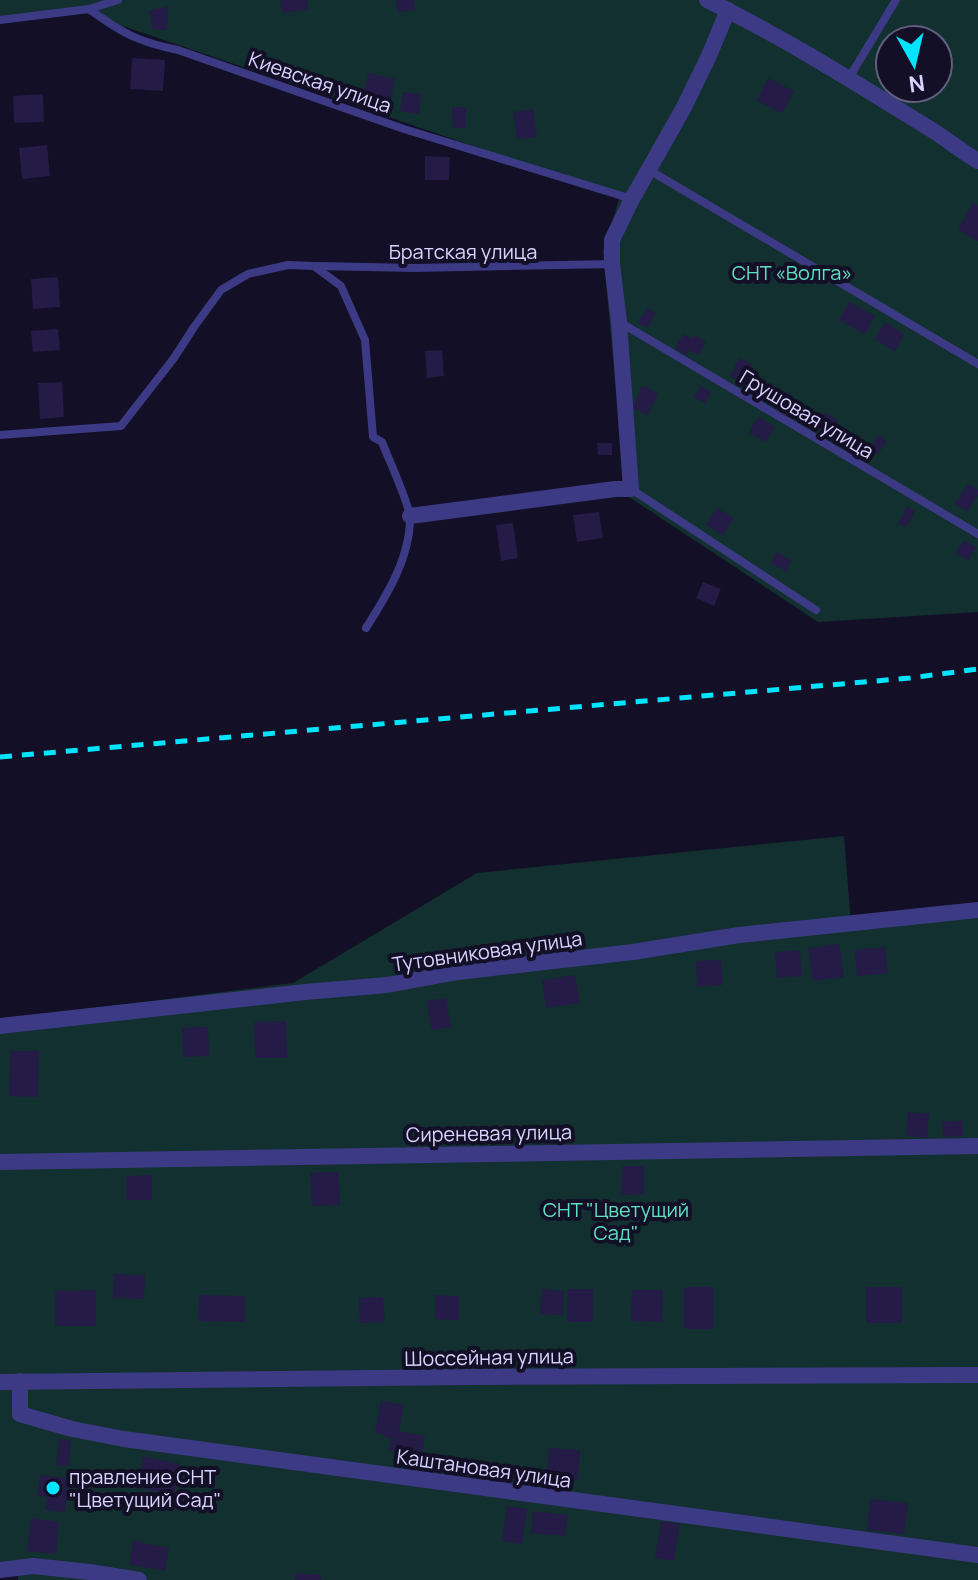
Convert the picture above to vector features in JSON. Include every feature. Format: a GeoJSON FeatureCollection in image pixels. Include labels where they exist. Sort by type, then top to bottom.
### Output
{"type":"FeatureCollection","features":[{"type":"Feature","properties":{"kind":"street"},"geometry":{"type":"LineString","coordinates":[[707,0],[729,5],[974,156]]}},
{"type":"Feature","properties":{"kind":"street"},"geometry":{"type":"LineString","coordinates":[[410,516],[631,489],[612,240],[702,70],[729,5]]}},
{"type":"Feature","properties":{"kind":"street","name":"Тутовниковая улица"},"geometry":{"type":"LineString","coordinates":[[0,1026],[387,985],[458,972],[633,952],[739,935],[978,910]]}},
{"type":"Feature","properties":{"kind":"street","name":"Сиреневая улица"},"geometry":{"type":"LineString","coordinates":[[0,1162],[978,1146]]}},
{"type":"Feature","properties":{"kind":"street","name":"Шоссейная улица"},"geometry":{"type":"LineString","coordinates":[[0,1382],[978,1375]]}},
{"type":"Feature","properties":{"kind":"street","name":"Каштановая улица"},"geometry":{"type":"LineString","coordinates":[[20,1381],[20,1414],[72,1429],[124,1439],[978,1555]]}},
{"type":"Feature","properties":{"kind":"street"},"geometry":{"type":"LineString","coordinates":[[0,1570],[33,1566],[139,1580]]}},
{"type":"Feature","properties":{"kind":"lane"},"geometry":{"type":"LineString","coordinates":[[0,20],[89,9],[118,0]]}},
{"type":"Feature","properties":{"kind":"lane"},"geometry":{"type":"LineString","coordinates":[[848,80],[896,0]]}},
{"type":"Feature","properties":{"kind":"lane","name":"Киевская улица"},"geometry":{"type":"LineString","coordinates":[[89,9],[118,30],[148,44],[178,50],[404,129],[632,199]]}},
{"type":"Feature","properties":{"kind":"lane"},"geometry":{"type":"LineString","coordinates":[[649,170],[978,364]]}},
{"type":"Feature","properties":{"kind":"lane","name":"Братская улица"},"geometry":{"type":"LineString","coordinates":[[0,435],[121,426],[174,358],[221,290],[248,274],[288,265],[415,268],[612,264]]}},
{"type":"Feature","properties":{"kind":"lane"},"geometry":{"type":"LineString","coordinates":[[314,266],[341,286],[365,340],[373,437],[382,442],[410,516],[404,558],[366,628]]}},
{"type":"Feature","properties":{"kind":"lane","name":"Грушовая улица"},"geometry":{"type":"LineString","coordinates":[[619,322],[978,534]]}},
{"type":"Feature","properties":{"kind":"lane"},"geometry":{"type":"LineString","coordinates":[[631,489],[816,610]]}},
{"type":"Feature","properties":{"kind":"green space","name":"СНТ «Волга»"},"geometry":{"type":"Polygon","coordinates":[[[0,0],[978,0],[978,612],[818,622],[626,495],[603,251],[620,196],[73,9],[0,17],[0,0]]]}},
{"type":"Feature","properties":{"kind":"green space","name":"СНТ \"Цветущий Сад\""},"geometry":{"type":"Polygon","coordinates":[[[844,836],[851,923],[978,908],[978,1580],[18,1580],[18,1572],[0,1569],[0,1020],[293,983],[477,873],[844,836]]]}},
{"type":"Feature","properties":{"kind":"building"},"geometry":{"type":"Polygon","coordinates":[[[280,0],[307,0],[309,9],[282,13],[280,0]]]}},
{"type":"Feature","properties":{"kind":"building"},"geometry":{"type":"Polygon","coordinates":[[[396,0],[414,0],[415,10],[398,12],[396,0]]]}},
{"type":"Feature","properties":{"kind":"building"},"geometry":{"type":"Polygon","coordinates":[[[168,6],[167,30],[153,29],[149,11],[168,6]]]}},
{"type":"Feature","properties":{"kind":"building"},"geometry":{"type":"Polygon","coordinates":[[[132,58],[165,60],[163,91],[130,89],[132,58]]]}},
{"type":"Feature","properties":{"kind":"building"},"geometry":{"type":"Polygon","coordinates":[[[368,73],[395,79],[389,108],[362,102],[368,73]]]}},
{"type":"Feature","properties":{"kind":"building"},"geometry":{"type":"Polygon","coordinates":[[[768,78],[794,91],[782,113],[757,101],[768,78]]]}},
{"type":"Feature","properties":{"kind":"building"},"geometry":{"type":"Polygon","coordinates":[[[403,92],[421,94],[419,114],[400,111],[403,92]]]}},
{"type":"Feature","properties":{"kind":"building"},"geometry":{"type":"Polygon","coordinates":[[[43,94],[44,122],[14,123],[13,96],[43,94]]]}},
{"type":"Feature","properties":{"kind":"building"},"geometry":{"type":"Polygon","coordinates":[[[452,107],[466,107],[466,128],[453,128],[452,107]]]}},
{"type":"Feature","properties":{"kind":"building"},"geometry":{"type":"Polygon","coordinates":[[[533,109],[537,137],[517,139],[513,112],[533,109]]]}},
{"type":"Feature","properties":{"kind":"building"},"geometry":{"type":"Polygon","coordinates":[[[47,145],[50,176],[22,179],[19,148],[47,145]]]}},
{"type":"Feature","properties":{"kind":"building"},"geometry":{"type":"Polygon","coordinates":[[[425,156],[450,157],[449,180],[425,180],[425,156]]]}},
{"type":"Feature","properties":{"kind":"building"},"geometry":{"type":"Polygon","coordinates":[[[972,203],[978,206],[978,241],[958,230],[972,203]]]}},
{"type":"Feature","properties":{"kind":"building"},"geometry":{"type":"Polygon","coordinates":[[[58,277],[60,307],[33,309],[31,279],[58,277]]]}},
{"type":"Feature","properties":{"kind":"building"},"geometry":{"type":"Polygon","coordinates":[[[849,302],[875,316],[865,334],[839,320],[849,302]]]}},
{"type":"Feature","properties":{"kind":"building"},"geometry":{"type":"Polygon","coordinates":[[[647,308],[656,313],[647,328],[638,323],[647,308]]]}},
{"type":"Feature","properties":{"kind":"building"},"geometry":{"type":"Polygon","coordinates":[[[885,322],[904,334],[895,351],[875,339],[885,322]]]}},
{"type":"Feature","properties":{"kind":"building"},"geometry":{"type":"Polygon","coordinates":[[[58,329],[60,350],[33,352],[31,331],[58,329]]]}},
{"type":"Feature","properties":{"kind":"building"},"geometry":{"type":"Polygon","coordinates":[[[684,334],[692,339],[694,335],[706,342],[699,355],[690,350],[686,355],[675,348],[684,334]]]}},
{"type":"Feature","properties":{"kind":"building"},"geometry":{"type":"Polygon","coordinates":[[[442,350],[444,376],[427,378],[425,351],[442,350]]]}},
{"type":"Feature","properties":{"kind":"building"},"geometry":{"type":"Polygon","coordinates":[[[739,358],[752,365],[742,383],[730,376],[739,358]]]}},
{"type":"Feature","properties":{"kind":"building"},"geometry":{"type":"Polygon","coordinates":[[[62,382],[64,417],[40,419],[38,383],[62,382]]]}},
{"type":"Feature","properties":{"kind":"building"},"geometry":{"type":"Polygon","coordinates":[[[642,386],[658,393],[648,415],[632,408],[642,386]]]}},
{"type":"Feature","properties":{"kind":"building"},"geometry":{"type":"Polygon","coordinates":[[[701,386],[711,392],[705,403],[694,397],[701,386]]]}},
{"type":"Feature","properties":{"kind":"building"},"geometry":{"type":"Polygon","coordinates":[[[785,392],[793,396],[787,409],[779,405],[785,392]]]}},
{"type":"Feature","properties":{"kind":"building"},"geometry":{"type":"Polygon","coordinates":[[[825,412],[839,421],[831,435],[816,427],[825,412]]]}},
{"type":"Feature","properties":{"kind":"building"},"geometry":{"type":"Polygon","coordinates":[[[758,417],[775,427],[766,442],[749,433],[758,417]]]}},
{"type":"Feature","properties":{"kind":"building"},"geometry":{"type":"Polygon","coordinates":[[[879,435],[887,441],[877,455],[869,450],[879,435]]]}},
{"type":"Feature","properties":{"kind":"building"},"geometry":{"type":"Polygon","coordinates":[[[597,443],[612,443],[612,455],[598,455],[597,443]]]}},
{"type":"Feature","properties":{"kind":"building"},"geometry":{"type":"Polygon","coordinates":[[[968,484],[978,490],[978,495],[967,512],[955,504],[968,484]]]}},
{"type":"Feature","properties":{"kind":"building"},"geometry":{"type":"Polygon","coordinates":[[[907,507],[915,511],[906,527],[898,523],[907,507]]]}},
{"type":"Feature","properties":{"kind":"building"},"geometry":{"type":"Polygon","coordinates":[[[717,508],[734,518],[723,535],[706,525],[717,508]]]}},
{"type":"Feature","properties":{"kind":"building"},"geometry":{"type":"Polygon","coordinates":[[[599,512],[603,538],[577,542],[573,515],[599,512]]]}},
{"type":"Feature","properties":{"kind":"building"},"geometry":{"type":"Polygon","coordinates":[[[513,523],[518,558],[501,561],[496,525],[513,523]]]}},
{"type":"Feature","properties":{"kind":"building"},"geometry":{"type":"Polygon","coordinates":[[[964,540],[976,547],[968,561],[956,553],[964,540]]]}},
{"type":"Feature","properties":{"kind":"building"},"geometry":{"type":"Polygon","coordinates":[[[776,552],[791,560],[786,571],[771,563],[776,552]]]}},
{"type":"Feature","properties":{"kind":"building"},"geometry":{"type":"Polygon","coordinates":[[[703,582],[721,589],[714,606],[696,598],[703,582]]]}},
{"type":"Feature","properties":{"kind":"building"},"geometry":{"type":"Polygon","coordinates":[[[839,944],[844,977],[813,981],[808,948],[839,944]]]}},
{"type":"Feature","properties":{"kind":"building"},"geometry":{"type":"Polygon","coordinates":[[[885,947],[888,973],[857,976],[855,950],[885,947]]]}},
{"type":"Feature","properties":{"kind":"building"},"geometry":{"type":"Polygon","coordinates":[[[800,950],[802,976],[777,978],[775,952],[800,950]]]}},
{"type":"Feature","properties":{"kind":"building"},"geometry":{"type":"Polygon","coordinates":[[[721,960],[723,985],[697,987],[696,961],[721,960]]]}},
{"type":"Feature","properties":{"kind":"building"},"geometry":{"type":"Polygon","coordinates":[[[575,975],[580,1003],[546,1008],[542,980],[575,975]]]}},
{"type":"Feature","properties":{"kind":"building"},"geometry":{"type":"Polygon","coordinates":[[[446,998],[451,1027],[431,1030],[427,1001],[446,998]]]}},
{"type":"Feature","properties":{"kind":"building"},"geometry":{"type":"Polygon","coordinates":[[[286,1021],[287,1058],[255,1058],[254,1022],[286,1021]]]}},
{"type":"Feature","properties":{"kind":"building"},"geometry":{"type":"Polygon","coordinates":[[[208,1027],[209,1056],[183,1057],[182,1028],[208,1027]]]}},
{"type":"Feature","properties":{"kind":"building"},"geometry":{"type":"Polygon","coordinates":[[[10,1051],[39,1051],[38,1097],[9,1096],[10,1051]]]}},
{"type":"Feature","properties":{"kind":"building"},"geometry":{"type":"Polygon","coordinates":[[[908,1112],[929,1114],[927,1138],[906,1136],[908,1112]]]}},
{"type":"Feature","properties":{"kind":"building"},"geometry":{"type":"Polygon","coordinates":[[[963,1121],[963,1136],[943,1137],[942,1122],[963,1121]]]}},
{"type":"Feature","properties":{"kind":"building"},"geometry":{"type":"Polygon","coordinates":[[[622,1166],[644,1166],[644,1194],[621,1195],[622,1166]]]}},
{"type":"Feature","properties":{"kind":"building"},"geometry":{"type":"Polygon","coordinates":[[[338,1172],[340,1205],[312,1206],[310,1173],[338,1172]]]}},
{"type":"Feature","properties":{"kind":"building"},"geometry":{"type":"Polygon","coordinates":[[[152,1175],[152,1200],[126,1200],[126,1176],[152,1175]]]}},
{"type":"Feature","properties":{"kind":"building"},"geometry":{"type":"Polygon","coordinates":[[[114,1274],[145,1275],[144,1299],[113,1298],[114,1274]]]}},
{"type":"Feature","properties":{"kind":"building"},"geometry":{"type":"Polygon","coordinates":[[[684,1287],[714,1287],[714,1329],[684,1329],[684,1287]]]}},
{"type":"Feature","properties":{"kind":"building"},"geometry":{"type":"Polygon","coordinates":[[[866,1287],[902,1287],[902,1323],[866,1323],[866,1287]]]}},
{"type":"Feature","properties":{"kind":"building"},"geometry":{"type":"Polygon","coordinates":[[[542,1289],[564,1291],[562,1315],[540,1314],[542,1289]]]}},
{"type":"Feature","properties":{"kind":"building"},"geometry":{"type":"Polygon","coordinates":[[[568,1289],[593,1289],[593,1322],[567,1322],[568,1289]]]}},
{"type":"Feature","properties":{"kind":"building"},"geometry":{"type":"Polygon","coordinates":[[[96,1290],[96,1326],[55,1326],[55,1291],[96,1290]]]}},
{"type":"Feature","properties":{"kind":"building"},"geometry":{"type":"Polygon","coordinates":[[[632,1290],[663,1290],[662,1322],[631,1321],[632,1290]]]}},
{"type":"Feature","properties":{"kind":"building"},"geometry":{"type":"Polygon","coordinates":[[[199,1295],[245,1296],[245,1322],[198,1321],[199,1295]]]}},
{"type":"Feature","properties":{"kind":"building"},"geometry":{"type":"Polygon","coordinates":[[[435,1295],[459,1296],[459,1320],[435,1319],[435,1295]]]}},
{"type":"Feature","properties":{"kind":"building"},"geometry":{"type":"Polygon","coordinates":[[[383,1297],[385,1322],[360,1323],[359,1298],[383,1297]]]}},
{"type":"Feature","properties":{"kind":"building"},"geometry":{"type":"Polygon","coordinates":[[[381,1401],[404,1405],[399,1431],[425,1436],[420,1463],[404,1464],[406,1454],[389,1450],[391,1439],[375,1432],[381,1401]]]}},
{"type":"Feature","properties":{"kind":"building"},"geometry":{"type":"Polygon","coordinates":[[[59,1439],[71,1440],[69,1466],[56,1465],[59,1439]]]}},
{"type":"Feature","properties":{"kind":"building"},"geometry":{"type":"Polygon","coordinates":[[[549,1448],[580,1450],[578,1480],[547,1478],[549,1448]]]}},
{"type":"Feature","properties":{"kind":"building"},"geometry":{"type":"Polygon","coordinates":[[[143,1457],[179,1463],[174,1495],[138,1488],[143,1457]]]}},
{"type":"Feature","properties":{"kind":"building","name":"правление СНТ \"Цветущий Сад\""},"geometry":{"type":"Polygon","coordinates":[[[40,1475],[70,1479],[65,1512],[45,1510],[46,1497],[37,1496],[40,1475]]]}},
{"type":"Feature","properties":{"kind":"building"},"geometry":{"type":"Polygon","coordinates":[[[870,1499],[908,1503],[904,1534],[867,1530],[870,1499]]]}},
{"type":"Feature","properties":{"kind":"building"},"geometry":{"type":"Polygon","coordinates":[[[507,1506],[527,1509],[522,1544],[502,1541],[507,1506]]]}},
{"type":"Feature","properties":{"kind":"building"},"geometry":{"type":"Polygon","coordinates":[[[533,1511],[568,1515],[565,1536],[531,1533],[533,1511]]]}},
{"type":"Feature","properties":{"kind":"building"},"geometry":{"type":"Polygon","coordinates":[[[31,1518],[59,1522],[56,1554],[27,1551],[31,1518]]]}},
{"type":"Feature","properties":{"kind":"building"},"geometry":{"type":"Polygon","coordinates":[[[661,1521],[680,1524],[674,1561],[655,1558],[661,1521]]]}},
{"type":"Feature","properties":{"kind":"building"},"geometry":{"type":"Polygon","coordinates":[[[134,1541],[169,1548],[165,1571],[129,1564],[134,1541]]]}},
{"type":"Feature","properties":{"kind":"building"},"geometry":{"type":"Polygon","coordinates":[[[295,1573],[322,1575],[321,1580],[295,1580],[295,1573]]]}},
{"type":"Feature","properties":{"kind":"railway"},"geometry":{"type":"LineString","coordinates":[[0,757],[910,678],[978,669]]}},
{"type":"Feature","properties":{"kind":"place","name":"правление СНТ \"Цветущий Сад\""},"geometry":{"type":"Point","coordinates":[53,1488]}}]}
